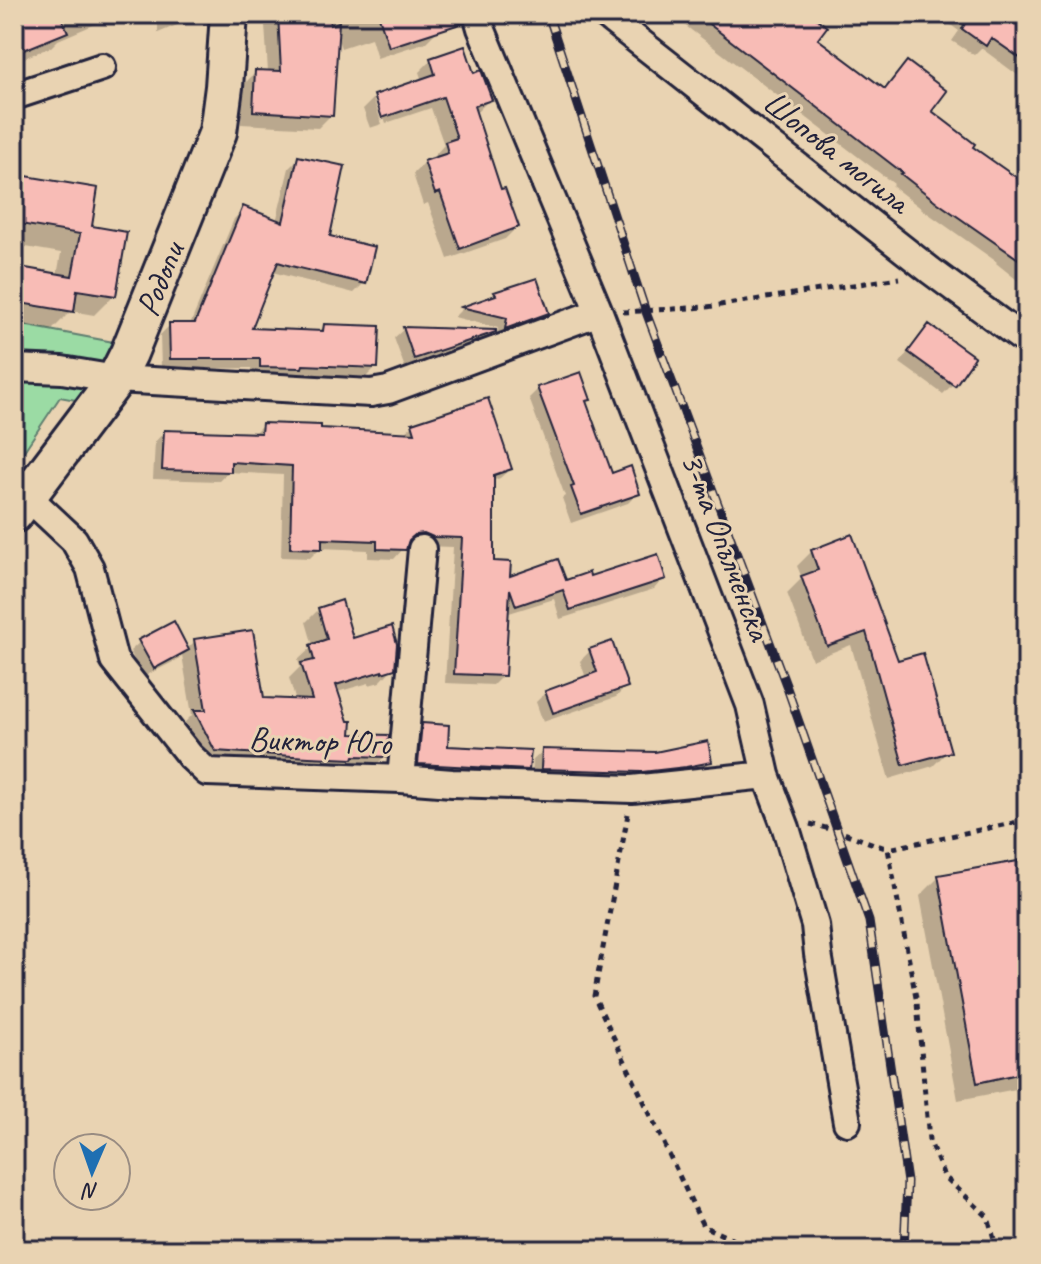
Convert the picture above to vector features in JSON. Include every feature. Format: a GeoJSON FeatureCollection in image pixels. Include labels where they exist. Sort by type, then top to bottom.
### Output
{"type":"FeatureCollection","features":[{"type":"Feature","properties":{"kind":"street","name":"Родопи"},"geometry":{"type":"LineString","coordinates":[[21,505],[116,379],[129,353],[218,132],[229,14]]}},
{"type":"Feature","properties":{"kind":"street","name":"3-та Опълченска"},"geometry":{"type":"LineString","coordinates":[[477,14],[599,312],[750,705],[766,775],[782,816],[815,925],[847,1122]]}},
{"type":"Feature","properties":{"kind":"street","name":"Шопова могила"},"geometry":{"type":"LineString","coordinates":[[604,14],[931,271],[1027,342]]}},
{"type":"Feature","properties":{"kind":"street"},"geometry":{"type":"LineString","coordinates":[[14,96],[102,67]]}},
{"type":"Feature","properties":{"kind":"street"},"geometry":{"type":"LineString","coordinates":[[14,368],[62,370],[116,379],[371,393],[388,390],[599,312]]}},
{"type":"Feature","properties":{"kind":"street","name":"Виктор Юго"},"geometry":{"type":"LineString","coordinates":[[21,505],[74,540],[90,568],[114,660],[190,756],[207,772],[632,789],[766,775]]}},
{"type":"Feature","properties":{"kind":"street"},"geometry":{"type":"LineString","coordinates":[[401,779],[422,549]]}},
{"type":"Feature","properties":{"kind":"path"},"geometry":{"type":"LineString","coordinates":[[599,312],[707,307],[880,283],[931,271]]}},
{"type":"Feature","properties":{"kind":"path"},"geometry":{"type":"LineString","coordinates":[[632,789],[594,996],[703,1226],[755,1250]]}},
{"type":"Feature","properties":{"kind":"path"},"geometry":{"type":"LineString","coordinates":[[782,816],[888,849],[1027,820]]}},
{"type":"Feature","properties":{"kind":"path"},"geometry":{"type":"LineString","coordinates":[[888,849],[917,1003],[929,1140],[944,1176],[988,1217],[997,1250]]}},
{"type":"Feature","properties":{"kind":"green space"},"geometry":{"type":"Polygon","coordinates":[[[14,318],[28,326],[124,344],[86,402],[60,397],[14,466],[14,318]]]}},
{"type":"Feature","properties":{"kind":"building"},"geometry":{"type":"Polygon","coordinates":[[[14,14],[60,14],[68,32],[14,54],[14,14]]]}},
{"type":"Feature","properties":{"kind":"building"},"geometry":{"type":"Polygon","coordinates":[[[278,14],[329,14],[330,25],[339,22],[333,116],[253,111],[255,70],[281,71],[278,14]]]}},
{"type":"Feature","properties":{"kind":"building"},"geometry":{"type":"Polygon","coordinates":[[[378,14],[461,14],[463,23],[389,47],[378,14]]]}},
{"type":"Feature","properties":{"kind":"building"},"geometry":{"type":"Polygon","coordinates":[[[696,14],[811,14],[827,27],[818,39],[885,89],[907,61],[947,91],[932,111],[975,144],[973,147],[1027,185],[1027,265],[938,203],[696,14]]]}},
{"type":"Feature","properties":{"kind":"building"},"geometry":{"type":"Polygon","coordinates":[[[958,14],[1027,14],[1027,63],[991,38],[986,46],[962,29],[967,20],[958,14]]]}},
{"type":"Feature","properties":{"kind":"building"},"geometry":{"type":"Polygon","coordinates":[[[465,46],[474,73],[481,70],[492,100],[474,106],[501,189],[505,188],[519,227],[460,249],[440,192],[435,194],[424,161],[448,153],[445,142],[457,138],[443,97],[382,118],[374,95],[435,74],[430,58],[465,46]]]}},
{"type":"Feature","properties":{"kind":"building"},"geometry":{"type":"Polygon","coordinates":[[[298,156],[345,166],[330,236],[375,247],[366,284],[278,262],[252,328],[323,331],[324,324],[380,326],[378,368],[260,367],[260,359],[170,359],[169,323],[195,323],[243,206],[283,222],[298,156]]]}},
{"type":"Feature","properties":{"kind":"building"},"geometry":{"type":"Polygon","coordinates":[[[14,174],[98,188],[92,226],[127,232],[116,296],[77,290],[74,312],[14,302],[14,266],[72,276],[80,234],[14,223],[14,174]]]}},
{"type":"Feature","properties":{"kind":"building"},"geometry":{"type":"Polygon","coordinates":[[[537,278],[549,313],[505,329],[507,318],[461,307],[496,295],[494,292],[537,278]]]}},
{"type":"Feature","properties":{"kind":"building"},"geometry":{"type":"Polygon","coordinates":[[[929,324],[975,357],[955,386],[908,352],[929,324]]]}},
{"type":"Feature","properties":{"kind":"building"},"geometry":{"type":"Polygon","coordinates":[[[403,327],[496,330],[496,332],[414,359],[403,327]]]}},
{"type":"Feature","properties":{"kind":"building"},"geometry":{"type":"Polygon","coordinates":[[[581,372],[591,400],[586,401],[612,473],[631,466],[640,494],[581,514],[571,487],[574,486],[537,387],[581,372]]]}},
{"type":"Feature","properties":{"kind":"building"},"geometry":{"type":"Polygon","coordinates":[[[488,398],[512,469],[494,475],[494,561],[511,562],[510,576],[558,559],[566,580],[589,572],[590,576],[658,554],[666,579],[570,610],[563,590],[516,606],[510,589],[505,676],[454,674],[462,538],[416,534],[409,540],[406,550],[377,549],[377,541],[322,539],[322,549],[290,548],[292,466],[231,462],[231,472],[162,470],[164,430],[261,433],[262,423],[415,433],[412,423],[488,398]]]}},
{"type":"Feature","properties":{"kind":"building"},"geometry":{"type":"Polygon","coordinates":[[[852,534],[898,660],[923,653],[951,752],[903,765],[866,632],[827,646],[801,576],[818,570],[811,550],[852,534]]]}},
{"type":"Feature","properties":{"kind":"building"},"geometry":{"type":"Polygon","coordinates":[[[342,600],[353,638],[392,626],[397,644],[395,669],[336,685],[348,721],[352,721],[351,734],[389,735],[387,757],[354,756],[353,759],[215,751],[194,710],[206,710],[194,639],[253,630],[264,698],[312,700],[301,663],[314,660],[310,645],[327,639],[318,608],[342,600]]]}},
{"type":"Feature","properties":{"kind":"building"},"geometry":{"type":"Polygon","coordinates":[[[174,621],[189,650],[154,669],[138,640],[174,621]]]}},
{"type":"Feature","properties":{"kind":"building"},"geometry":{"type":"Polygon","coordinates":[[[612,641],[628,687],[553,713],[545,691],[597,672],[589,649],[612,641]]]}},
{"type":"Feature","properties":{"kind":"building"},"geometry":{"type":"Polygon","coordinates":[[[422,723],[449,725],[448,746],[531,750],[529,770],[418,764],[422,723]]]}},
{"type":"Feature","properties":{"kind":"building"},"geometry":{"type":"Polygon","coordinates":[[[708,741],[712,762],[686,767],[642,772],[541,769],[542,749],[655,752],[708,741]]]}},
{"type":"Feature","properties":{"kind":"building"},"geometry":{"type":"Polygon","coordinates":[[[1018,861],[1027,904],[1027,1072],[977,1083],[938,875],[1018,861]]]}},
{"type":"Feature","properties":{"kind":"railway"},"geometry":{"type":"LineString","coordinates":[[548,14],[646,312],[786,685],[869,921],[907,1182],[904,1250]]}}]}
